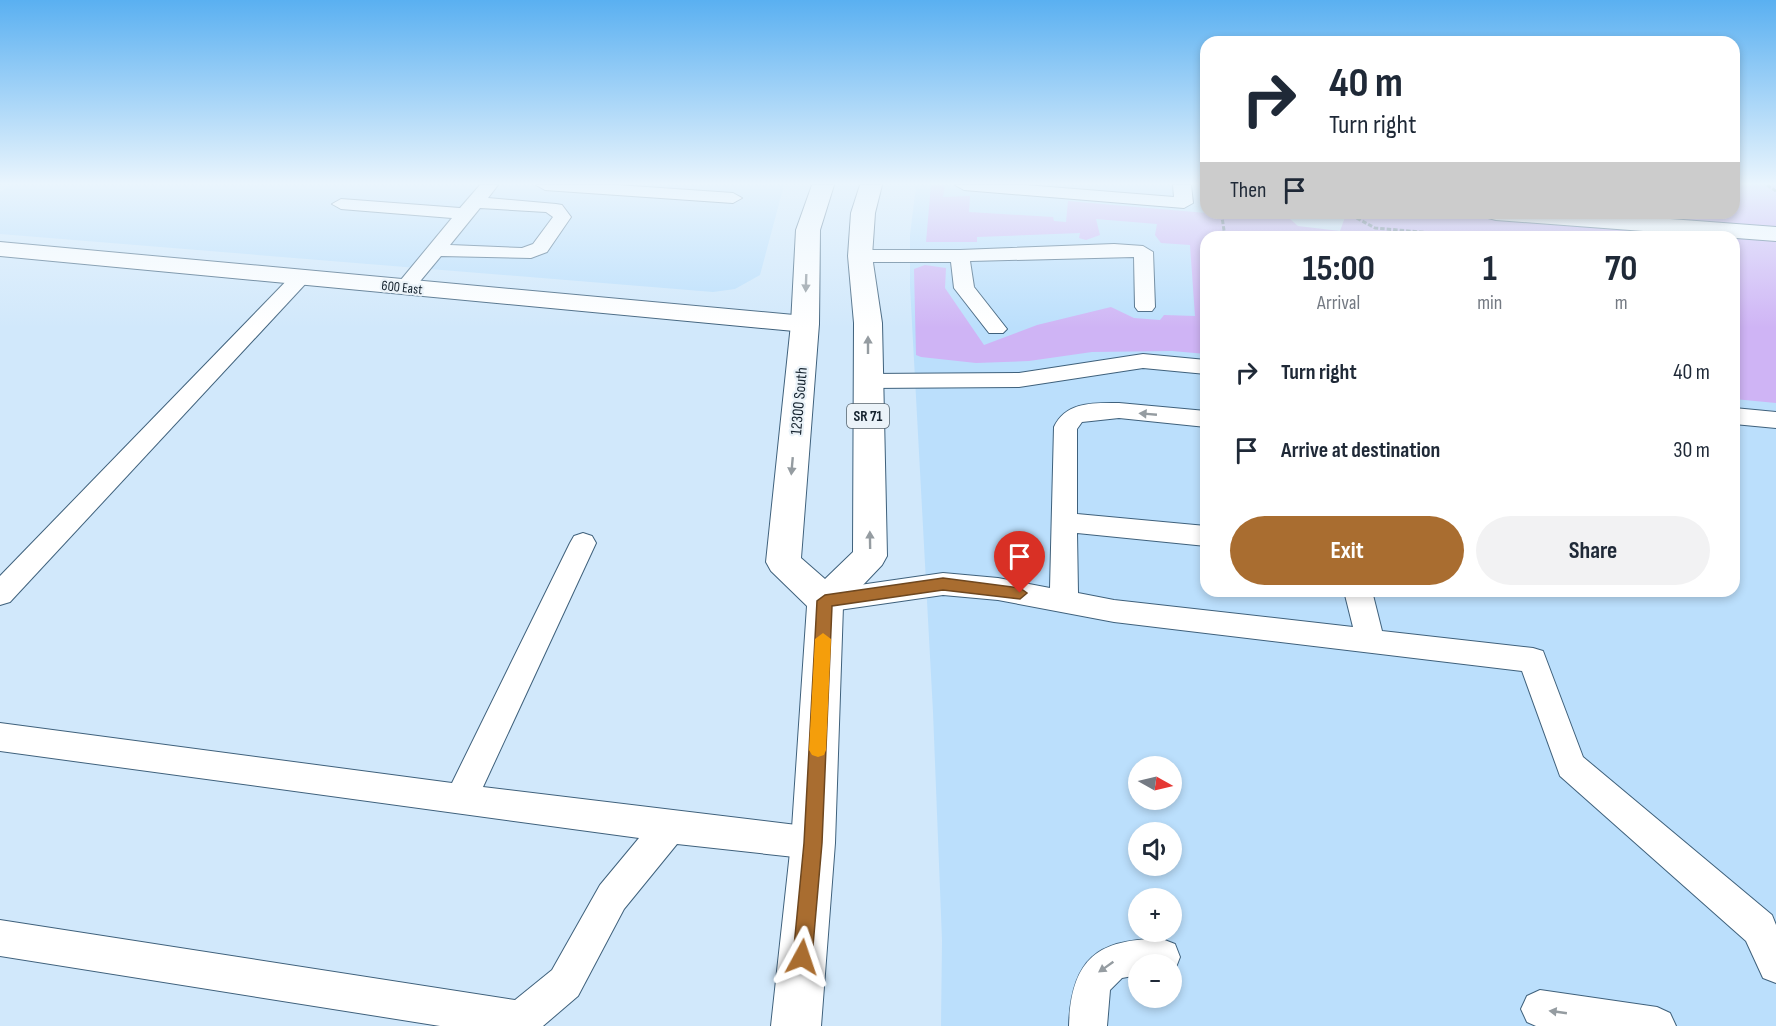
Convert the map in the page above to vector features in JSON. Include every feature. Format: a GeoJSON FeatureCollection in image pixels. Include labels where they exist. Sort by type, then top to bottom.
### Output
{"type":"FeatureCollection","features":[{"type":"Feature","properties":{"kind":"main road","name":"12300 South"},"geometry":{"type":"LineString","coordinates":[[808,233],[805,324],[783,562],[825,601]]}},
{"type":"Feature","properties":{"kind":"main road","name":"SR 71"},"geometry":{"type":"LineString","coordinates":[[825,601],[870,556],[868,323],[860,256],[862,233]]}},
{"type":"Feature","properties":{"kind":"main road","name":"600 East"},"geometry":{"type":"LineString","coordinates":[[0,249],[805,324]]}},
{"type":"Feature","properties":{"kind":"main road"},"geometry":{"type":"LineString","coordinates":[[796,1026],[813,843],[825,601]]}},
{"type":"Feature","properties":{"kind":"lane"},"geometry":{"type":"LineString","coordinates":[[405,287],[450,233]]}},
{"type":"Feature","properties":{"kind":"lane"},"geometry":{"type":"LineString","coordinates":[[436,250],[524,254],[540,248],[550,233]]}},
{"type":"Feature","properties":{"kind":"lane"},"geometry":{"type":"LineString","coordinates":[[860,256],[960,256],[1114,250],[1143,252],[1145,307]]}},
{"type":"Feature","properties":{"kind":"lane"},"geometry":{"type":"LineString","coordinates":[[960,256],[964,288],[996,329]]}},
{"type":"Feature","properties":{"kind":"lane"},"geometry":{"type":"LineString","coordinates":[[0,594],[302,276]]}},
{"type":"Feature","properties":{"kind":"lane"},"geometry":{"type":"LineString","coordinates":[[868,381],[1019,380],[1143,361],[1200,366]]}},
{"type":"Feature","properties":{"kind":"lane"},"geometry":{"type":"LineString","coordinates":[[1064,601],[1065,429],[1068,421],[1076,414],[1098,410],[1200,418]]}},
{"type":"Feature","properties":{"kind":"lane"},"geometry":{"type":"LineString","coordinates":[[1740,417],[1776,420]]}},
{"type":"Feature","properties":{"kind":"lane"},"geometry":{"type":"LineString","coordinates":[[1063,522],[1200,535]]}},
{"type":"Feature","properties":{"kind":"lane"},"geometry":{"type":"LineString","coordinates":[[460,800],[583,543]]}},
{"type":"Feature","properties":{"kind":"lane"},"geometry":{"type":"LineString","coordinates":[[825,601],[943,584],[998,590],[1114,611],[1533,660],[1571,766],[1759,928],[1776,965]]}},
{"type":"Feature","properties":{"kind":"lane"},"geometry":{"type":"LineString","coordinates":[[1359,597],[1370,641]]}},
{"type":"Feature","properties":{"kind":"lane"},"geometry":{"type":"LineString","coordinates":[[0,737],[460,800],[813,843]]}},
{"type":"Feature","properties":{"kind":"lane"},"geometry":{"type":"LineString","coordinates":[[0,938],[521,1020],[565,983],[612,897],[670,827]]}},
{"type":"Feature","properties":{"kind":"lane"},"geometry":{"type":"LineString","coordinates":[[1088,1026],[1091,989],[1099,970],[1114,961],[1128,958]]}},
{"type":"Feature","properties":{"kind":"lane"},"geometry":{"type":"LineString","coordinates":[[1540,1009],[1657,1026]]}},
{"type":"Feature","properties":{"kind":"shaded area"},"geometry":{"type":"Polygon","coordinates":[[[771,233],[760,275],[735,289],[713,292],[0,234],[771,233]]]}},
{"type":"Feature","properties":{"kind":"shaded area"},"geometry":{"type":"Polygon","coordinates":[[[910,233],[1200,233],[1200,597],[1740,597],[1740,394],[1776,397],[1776,1026],[941,1026],[942,940],[933,712],[910,286],[910,233]]]}},
{"type":"Feature","properties":{"kind":"shaded area"},"geometry":{"type":"Polygon","coordinates":[[[927,233],[1099,233],[1100,235],[1086,240],[1079,238],[1080,233],[977,237],[977,242],[926,242],[927,233]]]}},
{"type":"Feature","properties":{"kind":"shaded area"},"geometry":{"type":"Polygon","coordinates":[[[1155,233],[1200,233],[1200,353],[1172,351],[1092,352],[1029,361],[976,363],[916,355],[914,269],[925,265],[946,268],[945,288],[984,345],[1037,325],[1111,307],[1134,318],[1160,320],[1164,315],[1195,316],[1190,245],[1161,243],[1155,233]]]}},
{"type":"Feature","properties":{"kind":"shaded area"},"geometry":{"type":"Polygon","coordinates":[[[1740,233],[1776,233],[1776,403],[1740,400],[1740,233]]]}},
{"type":"Feature","properties":{"kind":"slow traffic"},"geometry":{"type":"LineString","coordinates":[[818,750],[823,639]]}},
{"type":"Feature","properties":{"kind":"route"},"geometry":{"type":"LineString","coordinates":[[802,957],[813,843],[825,601],[943,584],[1020,593]]}}]}
